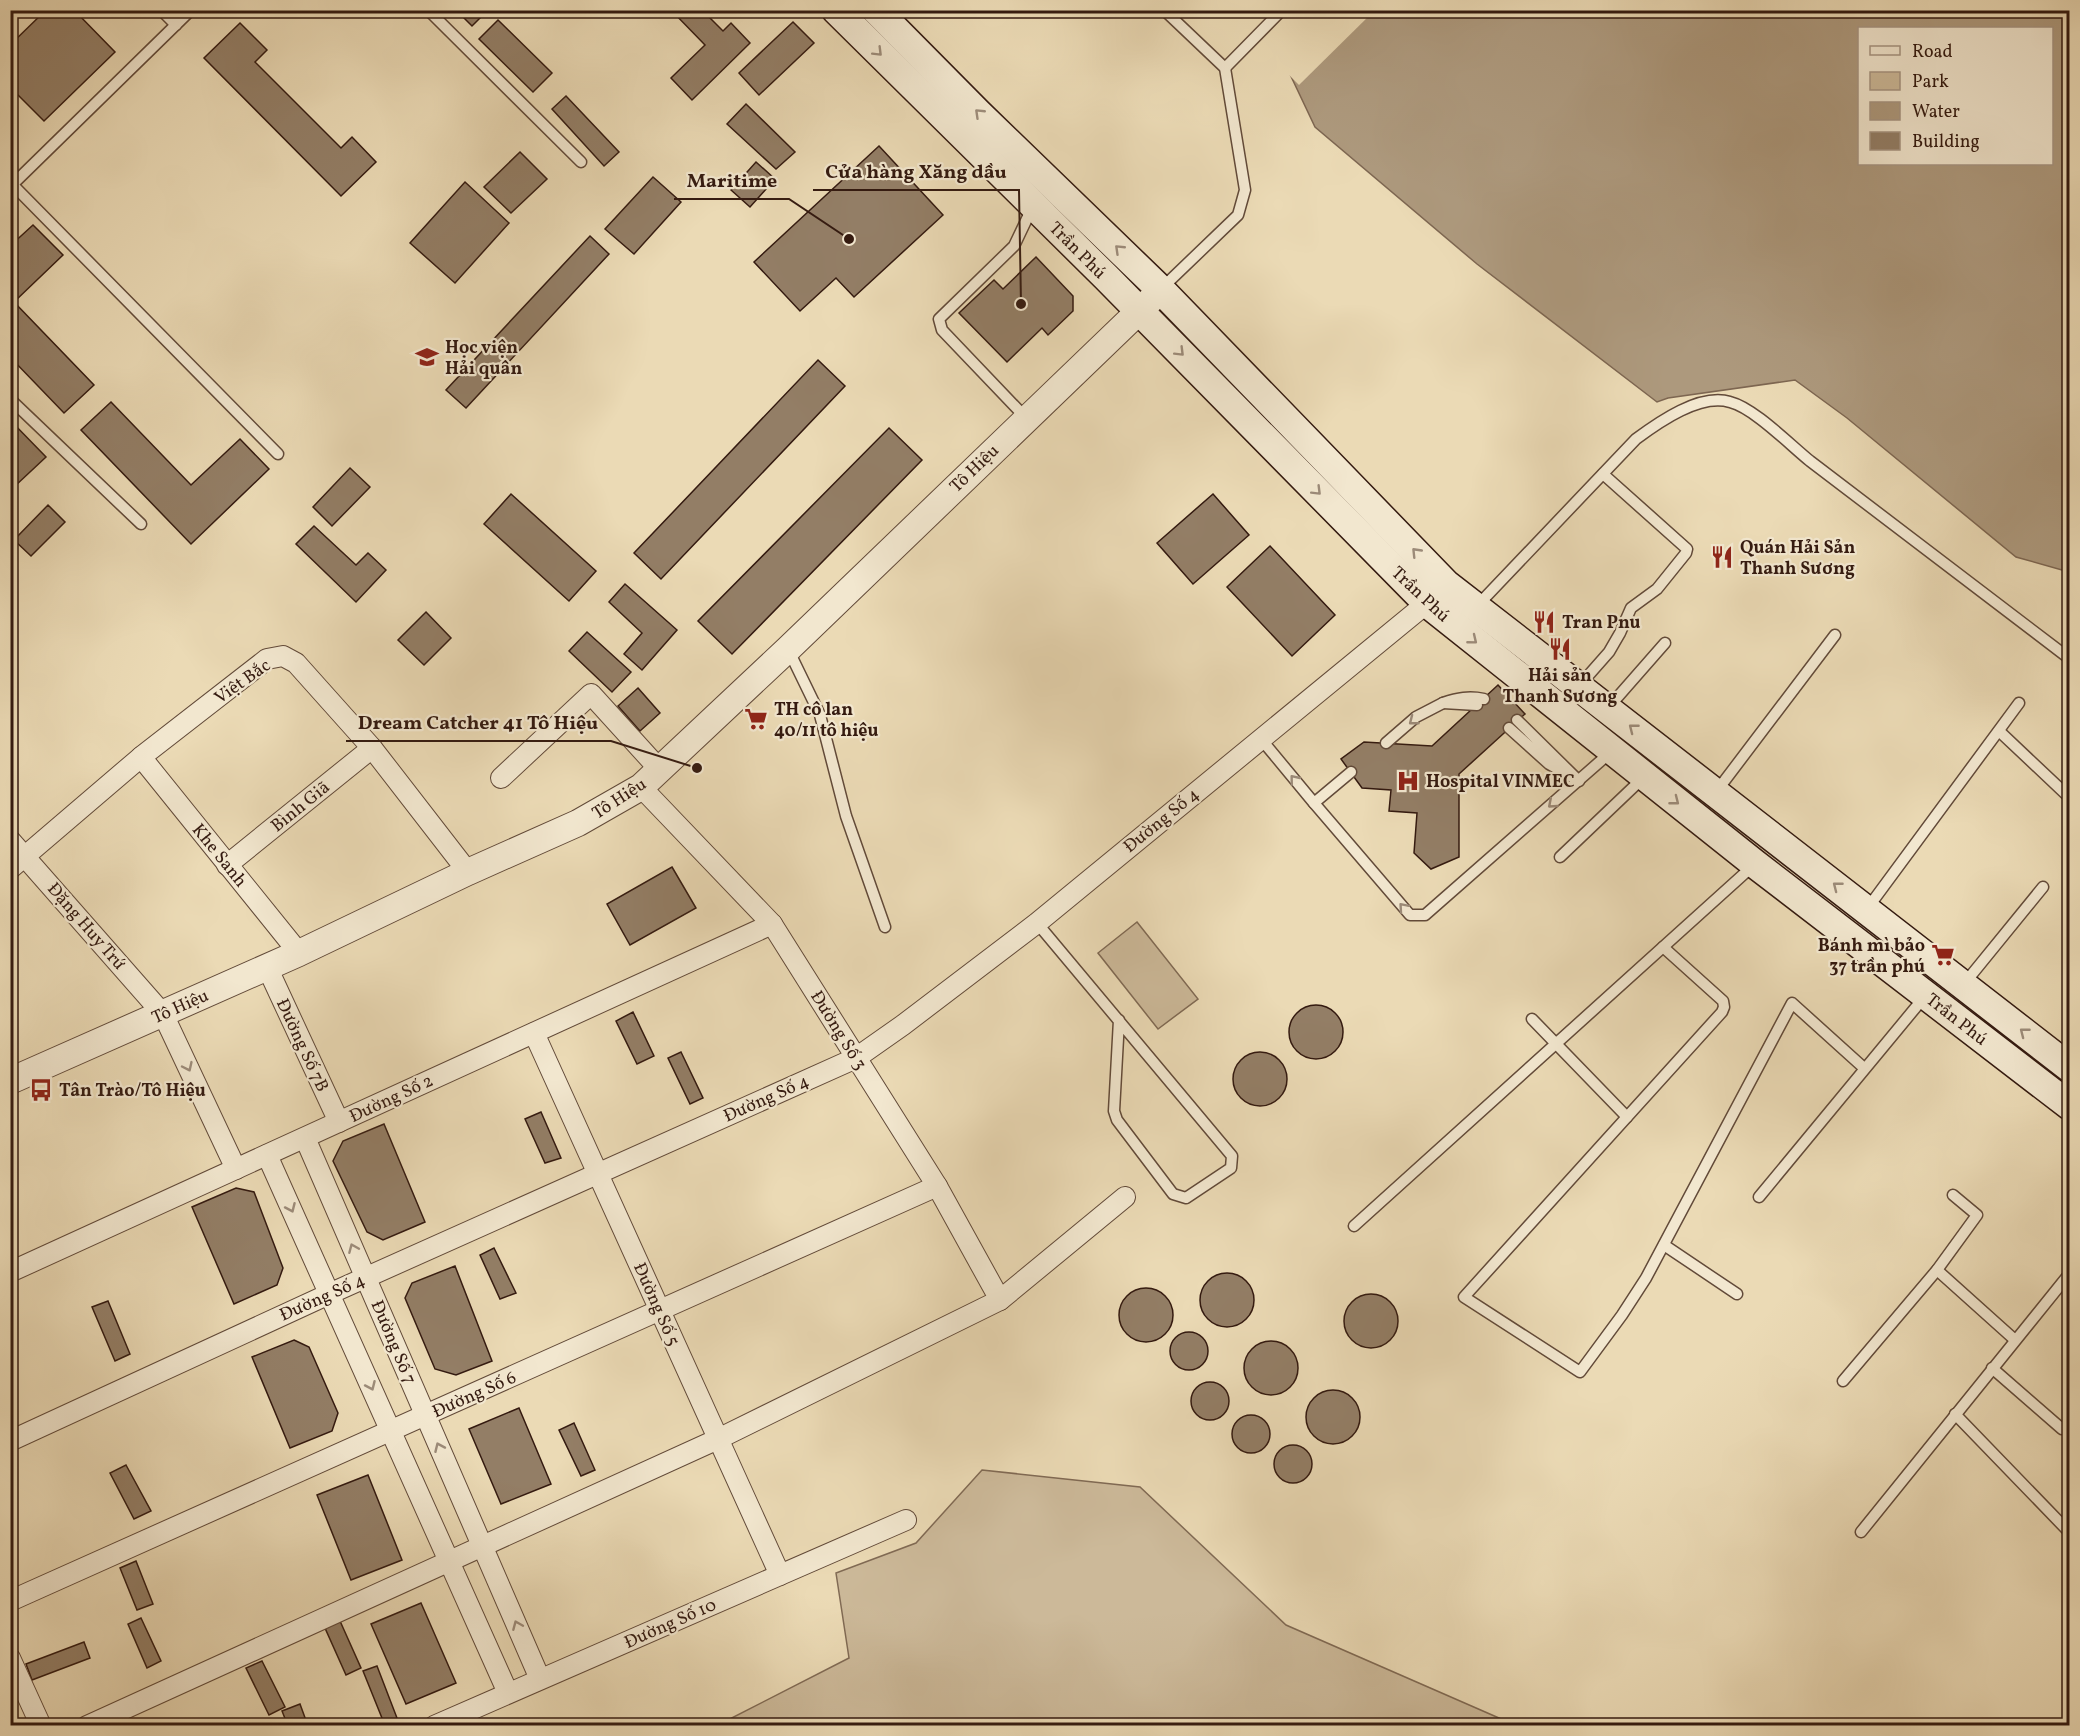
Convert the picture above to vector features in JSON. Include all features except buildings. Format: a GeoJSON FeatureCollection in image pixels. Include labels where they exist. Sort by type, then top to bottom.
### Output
{"type":"FeatureCollection","features":[{"type":"Feature","properties":{"kind":"main road","name":"Trần Phú"},"geometry":{"type":"LineString","coordinates":[[836,10],[1139,311],[1437,593],[1612,751],[2070,1106]]}},
{"type":"Feature","properties":{"kind":"main road","name":"Trần Phú"},"geometry":{"type":"LineString","coordinates":[[876,10],[978,113],[1161,290],[1437,593],[1477,607],[2070,1068]]}},
{"type":"Feature","properties":{"kind":"street","name":"Tô Hiệu"},"geometry":{"type":"LineString","coordinates":[[13,1076],[163,1014],[299,953],[468,872],[578,823],[641,787],[788,649],[1161,290]]}},
{"type":"Feature","properties":{"kind":"street","name":"Đường Số 4"},"geometry":{"type":"LineString","coordinates":[[10,1441],[366,1277],[856,1058],[1037,923],[1437,593]]}},
{"type":"Feature","properties":{"kind":"street","name":"Việt Bắc"},"geometry":{"type":"LineString","coordinates":[[10,869],[141,757],[267,659],[283,656],[296,663],[372,748],[468,872]]}},
{"type":"Feature","properties":{"kind":"street"},"geometry":{"type":"LineString","coordinates":[[501,778],[591,694],[660,770]]}},
{"type":"Feature","properties":{"kind":"street","name":"Bình Giã"},"geometry":{"type":"LineString","coordinates":[[228,865],[372,748]]}},
{"type":"Feature","properties":{"kind":"street","name":"Khe Sanh"},"geometry":{"type":"LineString","coordinates":[[141,757],[299,953]]}},
{"type":"Feature","properties":{"kind":"street","name":"Đường Số 3"},"geometry":{"type":"LineString","coordinates":[[641,787],[772,924],[937,1186],[1000,1300]]}},
{"type":"Feature","properties":{"kind":"street","name":"Đặng Huy Trứ"},"geometry":{"type":"LineString","coordinates":[[10,840],[27,856],[163,1014],[236,1169]]}},
{"type":"Feature","properties":{"kind":"street","name":"Đường Số 2"},"geometry":{"type":"LineString","coordinates":[[10,1272],[772,924]]}},
{"type":"Feature","properties":{"kind":"street","name":"Đường Số 7B"},"geometry":{"type":"LineString","coordinates":[[267,967],[339,1122]]}},
{"type":"Feature","properties":{"kind":"street","name":"Đường Số 5"},"geometry":{"type":"LineString","coordinates":[[534,1033],[780,1575]]}},
{"type":"Feature","properties":{"kind":"street","name":"Đường Số 7"},"geometry":{"type":"LineString","coordinates":[[305,1138],[540,1679]]}},
{"type":"Feature","properties":{"kind":"street"},"geometry":{"type":"LineString","coordinates":[[267,1155],[508,1693]]}},
{"type":"Feature","properties":{"kind":"street","name":"Đường Số 6"},"geometry":{"type":"LineString","coordinates":[[10,1601],[937,1186]]}},
{"type":"Feature","properties":{"kind":"street"},"geometry":{"type":"LineString","coordinates":[[87,1725],[718,1439],[1000,1300],[1125,1197]]}},
{"type":"Feature","properties":{"kind":"street","name":"Đường Số 10"},"geometry":{"type":"LineString","coordinates":[[434,1725],[906,1520]]}},
{"type":"Feature","properties":{"kind":"street"},"geometry":{"type":"LineString","coordinates":[[10,1658],[40,1725]]}},
{"type":"Feature","properties":{"kind":"lane"},"geometry":{"type":"LineString","coordinates":[[161,10],[176,25]]}},
{"type":"Feature","properties":{"kind":"lane"},"geometry":{"type":"LineString","coordinates":[[191,10],[12,184],[278,453]]}},
{"type":"Feature","properties":{"kind":"lane"},"geometry":{"type":"LineString","coordinates":[[428,10],[581,162]]}},
{"type":"Feature","properties":{"kind":"lane"},"geometry":{"type":"LineString","coordinates":[[1161,290],[1238,215],[1245,190],[1225,68],[1164,10]]}},
{"type":"Feature","properties":{"kind":"lane"},"geometry":{"type":"LineString","coordinates":[[1225,68],[1282,10]]}},
{"type":"Feature","properties":{"kind":"lane"},"geometry":{"type":"LineString","coordinates":[[1026,418],[942,330],[939,319],[1014,246],[1033,206]]}},
{"type":"Feature","properties":{"kind":"lane"},"geometry":{"type":"LineString","coordinates":[[10,399],[141,524]]}},
{"type":"Feature","properties":{"kind":"lane"},"geometry":{"type":"LineString","coordinates":[[1477,607],[1636,439],[1657,424],[1685,410],[1707,401],[1728,401],[1747,409],[1795,449],[2070,659]]}},
{"type":"Feature","properties":{"kind":"lane"},"geometry":{"type":"LineString","coordinates":[[1578,686],[1609,652],[1631,608],[1657,589],[1681,559],[1686,549],[1603,474]]}},
{"type":"Feature","properties":{"kind":"lane"},"geometry":{"type":"LineString","coordinates":[[1716,792],[1835,635]]}},
{"type":"Feature","properties":{"kind":"lane"},"geometry":{"type":"LineString","coordinates":[[1607,709],[1665,643]]}},
{"type":"Feature","properties":{"kind":"lane"},"geometry":{"type":"LineString","coordinates":[[788,649],[820,715],[846,816],[885,927]]}},
{"type":"Feature","properties":{"kind":"lane"},"geometry":{"type":"LineString","coordinates":[[1386,743],[1416,717],[1443,703],[1480,702]]}},
{"type":"Feature","properties":{"kind":"lane"},"geometry":{"type":"LineString","coordinates":[[1867,910],[2019,703]]}},
{"type":"Feature","properties":{"kind":"lane"},"geometry":{"type":"LineString","coordinates":[[1513,724],[1579,781]]}},
{"type":"Feature","properties":{"kind":"lane"},"geometry":{"type":"LineString","coordinates":[[1999,731],[2070,798]]}},
{"type":"Feature","properties":{"kind":"lane"},"geometry":{"type":"LineString","coordinates":[[1261,739],[1410,915],[1425,915],[1612,751]]}},
{"type":"Feature","properties":{"kind":"lane"},"geometry":{"type":"LineString","coordinates":[[1314,803],[1351,772]]}},
{"type":"Feature","properties":{"kind":"lane"},"geometry":{"type":"LineString","coordinates":[[1560,858],[1645,777]]}},
{"type":"Feature","properties":{"kind":"lane"},"geometry":{"type":"LineString","coordinates":[[1354,1226],[1755,864]]}},
{"type":"Feature","properties":{"kind":"lane"},"geometry":{"type":"LineString","coordinates":[[1964,985],[2043,887]]}},
{"type":"Feature","properties":{"kind":"lane"},"geometry":{"type":"LineString","coordinates":[[1037,923],[1119,1020],[1232,1156],[1232,1168],[1186,1198],[1173,1194],[1117,1120],[1114,1101],[1119,1020]]}},
{"type":"Feature","properties":{"kind":"lane"},"geometry":{"type":"LineString","coordinates":[[1664,947],[1723,1001],[1722,1012],[1464,1297],[1580,1372],[1646,1278],[1792,1003],[1864,1068]]}},
{"type":"Feature","properties":{"kind":"lane"},"geometry":{"type":"LineString","coordinates":[[1759,1197],[1926,995]]}},
{"type":"Feature","properties":{"kind":"lane"},"geometry":{"type":"LineString","coordinates":[[1532,1019],[1627,1117]]}},
{"type":"Feature","properties":{"kind":"lane"},"geometry":{"type":"LineString","coordinates":[[1843,1381],[1937,1270],[1977,1215],[1953,1195]]}},
{"type":"Feature","properties":{"kind":"lane"},"geometry":{"type":"LineString","coordinates":[[1664,1245],[1737,1294]]}},
{"type":"Feature","properties":{"kind":"lane"},"geometry":{"type":"LineString","coordinates":[[1937,1270],[2015,1340]]}},
{"type":"Feature","properties":{"kind":"lane"},"geometry":{"type":"LineString","coordinates":[[1861,1532],[2070,1273]]}},
{"type":"Feature","properties":{"kind":"lane"},"geometry":{"type":"LineString","coordinates":[[1992,1368],[2062,1429]]}},
{"type":"Feature","properties":{"kind":"lane"},"geometry":{"type":"LineString","coordinates":[[1955,1414],[2070,1533]]}},
{"type":"Feature","properties":{"kind":"green space"},"geometry":{"type":"Polygon","coordinates":[[[1137,922],[1198,999],[1158,1029],[1098,953],[1137,922]]]}},
{"type":"Feature","properties":{"kind":"green space"},"geometry":{"type":"Polygon","coordinates":[[[982,1470],[1140,1487],[1286,1625],[1515,1725],[718,1725],[849,1658],[836,1573],[916,1543],[982,1470]]]}},
{"type":"Feature","properties":{"kind":"water"},"geometry":{"type":"Polygon","coordinates":[[[1260,11],[2069,11],[2069,572],[2016,557],[1847,418],[1795,380],[1668,398],[1657,402],[1477,264],[1315,127],[1260,11]]]}},
{"type":"Feature","properties":{"kind":"pier"},"geometry":{"type":"Polygon","coordinates":[[[1257,10],[1374,11],[1299,85],[1286,72],[1257,10]]]}},
{"type":"Feature","properties":{"kind":"place","name":"Maritime"},"geometry":{"type":"Point","coordinates":[849,239]}},
{"type":"Feature","properties":{"kind":"place","name":"Cửa hàng Xăng dầu"},"geometry":{"type":"Point","coordinates":[1021,304]}},
{"type":"Feature","properties":{"kind":"place","name":"Học viện Hải quân"},"geometry":{"type":"Point","coordinates":[427,357]}},
{"type":"Feature","properties":{"kind":"place","name":"Quán Hải Sản Thanh Sương"},"geometry":{"type":"Point","coordinates":[1722,557]}},
{"type":"Feature","properties":{"kind":"place","name":"Tran Pnu"},"geometry":{"type":"Point","coordinates":[1544,622]}},
{"type":"Feature","properties":{"kind":"place","name":"Hải sản Thanh Sương"},"geometry":{"type":"Point","coordinates":[1560,649]}},
{"type":"Feature","properties":{"kind":"place","name":"TH cô lan 40/11 tô hiệu"},"geometry":{"type":"Point","coordinates":[756,719]}},
{"type":"Feature","properties":{"kind":"place","name":"Dream Catcher 41 Tô Hiệu"},"geometry":{"type":"Point","coordinates":[697,768]}},
{"type":"Feature","properties":{"kind":"place","name":"Hospital VINMEC"},"geometry":{"type":"Point","coordinates":[1408,781]}},
{"type":"Feature","properties":{"kind":"place","name":"Bánh mì bảo 37 trần phú"},"geometry":{"type":"Point","coordinates":[1943,955]}},
{"type":"Feature","properties":{"kind":"place","name":"Tân Trào/Tô Hiệu"},"geometry":{"type":"Point","coordinates":[41,1090]}}]}
